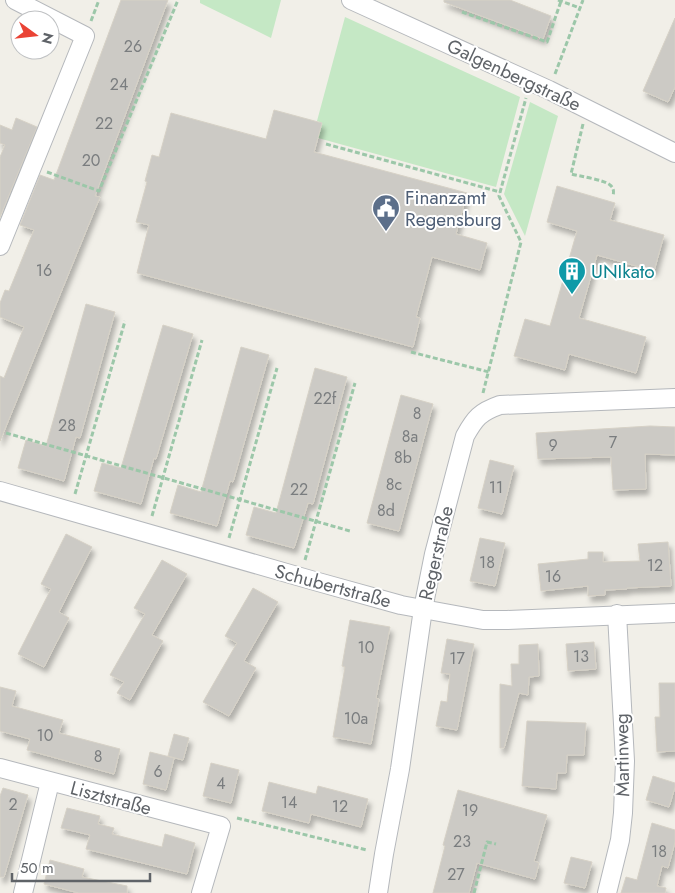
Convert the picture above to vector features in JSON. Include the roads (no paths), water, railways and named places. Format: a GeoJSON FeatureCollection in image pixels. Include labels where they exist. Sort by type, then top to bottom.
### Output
{"type":"FeatureCollection","features":[{"type":"Feature","properties":{"kind":"street"},"geometry":{"type":"LineString","coordinates":[[0,246],[85,36],[15,0]]}},
{"type":"Feature","properties":{"kind":"street","name":"Galgenbergstraße"},"geometry":{"type":"LineString","coordinates":[[351,0],[531,82],[675,153]]}},
{"type":"Feature","properties":{"kind":"street","name":"Regerstraße"},"geometry":{"type":"LineString","coordinates":[[378,893],[400,769],[423,609],[434,554],[465,436],[471,426],[480,414],[500,405],[675,398]]}},
{"type":"Feature","properties":{"kind":"street","name":"Schubertstraße"},"geometry":{"type":"LineString","coordinates":[[0,491],[401,605],[483,620],[675,613]]}},
{"type":"Feature","properties":{"kind":"street","name":"Martinweg"},"geometry":{"type":"LineString","coordinates":[[607,893],[620,840],[623,804],[624,761],[616,614]]}},
{"type":"Feature","properties":{"kind":"street","name":"Lisztstraße"},"geometry":{"type":"LineString","coordinates":[[0,768],[221,826],[201,893]]}},
{"type":"Feature","properties":{"kind":"street"},"geometry":{"type":"LineString","coordinates":[[23,893],[50,782]]}},
{"type":"Feature","properties":{"kind":"place","name":"Finanzamt Regensburg"},"geometry":{"type":"Point","coordinates":[386,232]}},
{"type":"Feature","properties":{"kind":"place","name":"UNIkato"},"geometry":{"type":"Point","coordinates":[572,295]}}]}
